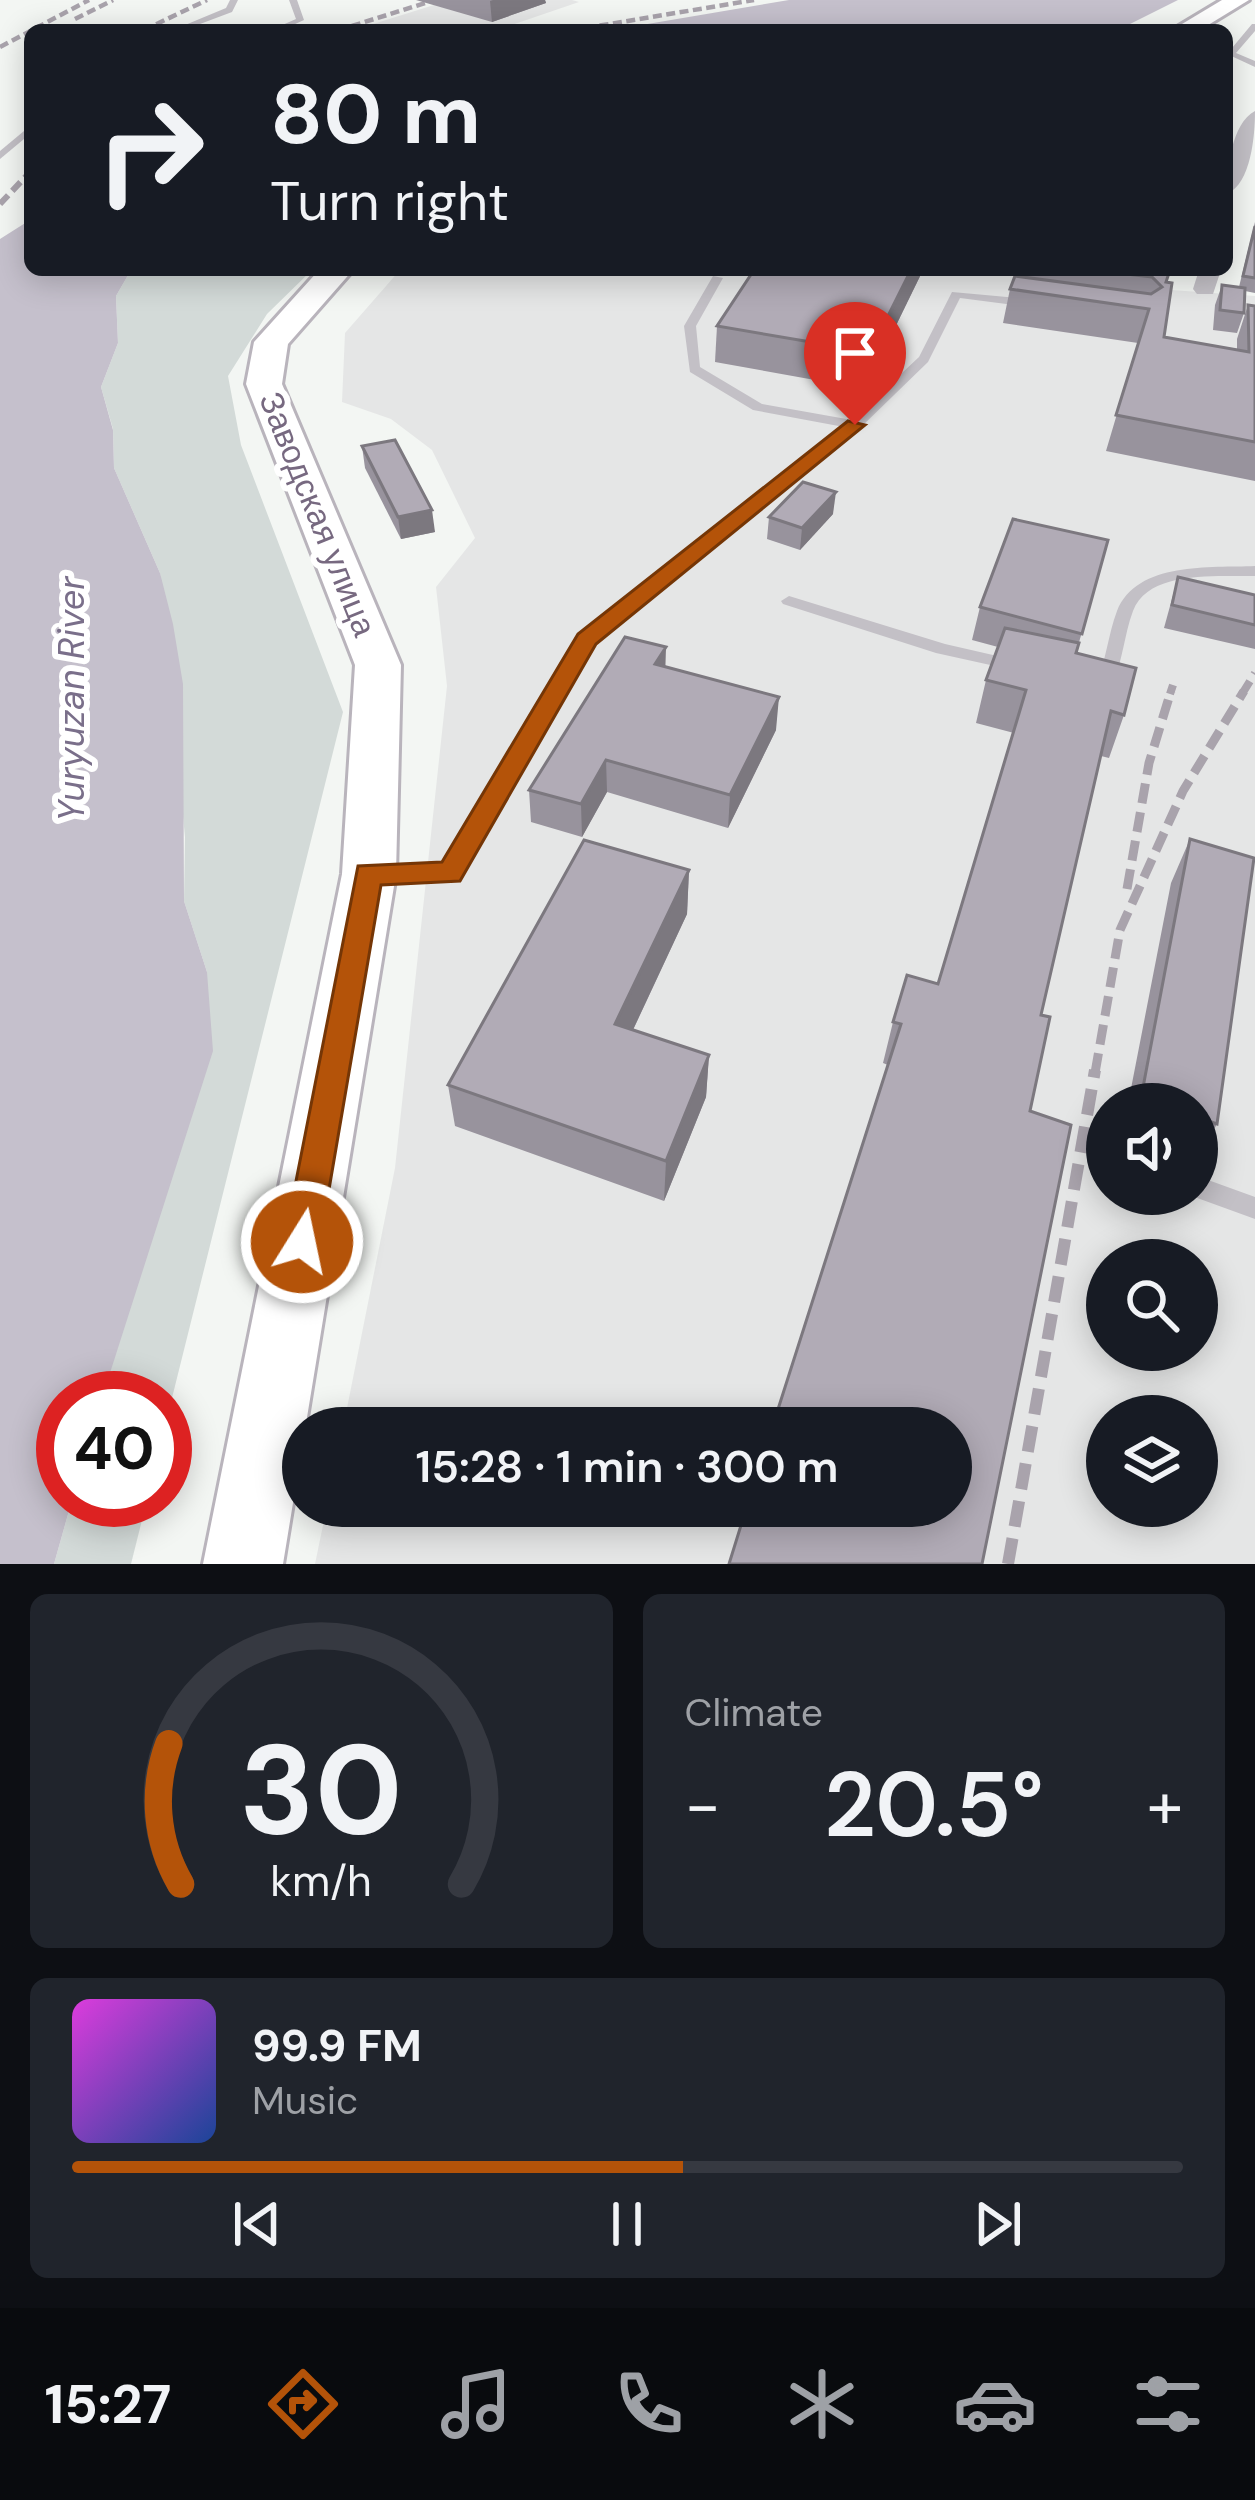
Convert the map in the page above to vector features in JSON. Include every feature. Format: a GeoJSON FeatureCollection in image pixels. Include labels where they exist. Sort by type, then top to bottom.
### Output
{"type":"FeatureCollection","features":[{"type":"Feature","properties":{"kind":"street"},"geometry":{"type":"LineString","coordinates":[[1194,24],[1238,0]]}},
{"type":"Feature","properties":{"kind":"street"},"geometry":{"type":"LineString","coordinates":[[1233,158],[1255,116]]}},
{"type":"Feature","properties":{"kind":"street","name":"Заводская улица"},"geometry":{"type":"LineString","coordinates":[[243,1564],[369,874],[378,665],[264,384],[271,342],[332,276]]}},
{"type":"Feature","properties":{"kind":"lane"},"geometry":{"type":"LineString","coordinates":[[193,24],[229,10],[234,0]]}},
{"type":"Feature","properties":{"kind":"lane"},"geometry":{"type":"LineString","coordinates":[[290,24],[300,20],[293,0]]}},
{"type":"Feature","properties":{"kind":"lane"},"geometry":{"type":"LineString","coordinates":[[1233,52],[1255,26]]}},
{"type":"Feature","properties":{"kind":"lane"},"geometry":{"type":"LineString","coordinates":[[0,156],[24,135]]}},
{"type":"Feature","properties":{"kind":"lane"},"geometry":{"type":"LineString","coordinates":[[0,143],[16,142]]}},
{"type":"Feature","properties":{"kind":"lane"},"geometry":{"type":"LineString","coordinates":[[717,278],[690,326],[694,369],[758,407],[855,425]]}},
{"type":"Feature","properties":{"kind":"lane"},"geometry":{"type":"LineString","coordinates":[[369,874],[450,873],[586,639],[855,425],[924,359],[956,293],[1049,306]]}},
{"type":"Feature","properties":{"kind":"lane"},"geometry":{"type":"LineString","coordinates":[[1082,680],[1105,685],[1122,645],[1125,608],[1138,589],[1168,578],[1255,571]]}},
{"type":"Feature","properties":{"kind":"lane"},"geometry":{"type":"LineString","coordinates":[[789,601],[942,650],[1035,670]]}},
{"type":"Feature","properties":{"kind":"lane"},"geometry":{"type":"LineString","coordinates":[[1218,1195],[1255,1208]]}},
{"type":"Feature","properties":{"kind":"shaded area"},"geometry":{"type":"Polygon","coordinates":[[[450,0],[579,2],[515,24],[373,24],[450,0]]]}},
{"type":"Feature","properties":{"kind":"shaded area"},"geometry":{"type":"Polygon","coordinates":[[[128,276],[306,276],[267,314],[228,376],[241,445],[343,712],[179,1371],[109,1371],[207,972],[184,901],[185,837],[160,573],[114,468],[113,429],[101,387],[118,343],[116,296],[128,276]]]}},
{"type":"Feature","properties":{"kind":"shaded area"},"geometry":{"type":"Polygon","coordinates":[[[395,276],[1084,276],[1171,290],[1255,296],[1255,1564],[315,1564],[323,1527],[972,1527],[972,1407],[347,1407],[395,1168],[447,686],[436,587],[475,538],[432,450],[391,419],[342,402],[345,333],[395,276]]]}},
{"type":"Feature","properties":{"kind":"shaded area"},"geometry":{"type":"Polygon","coordinates":[[[64,1527],[140,1527],[131,1564],[54,1564],[64,1527]]]}},
{"type":"Feature","properties":{"kind":"water"},"geometry":{"type":"Polygon","coordinates":[[[789,0],[1178,0],[1130,24],[647,24],[789,0]]]}},
{"type":"Feature","properties":{"kind":"water","name":"Yuryuzan River"},"geometry":{"type":"Polygon","coordinates":[[[24,224],[24,276],[128,276],[116,296],[118,343],[101,387],[113,430],[114,468],[160,573],[173,624],[183,684],[184,901],[207,972],[213,1051],[111,1371],[36,1371],[36,1527],[64,1527],[54,1564],[0,1564],[0,239],[24,224]]]}},
{"type":"Feature","properties":{"kind":"building"},"geometry":{"type":"Polygon","coordinates":[[[1255,226],[1255,278],[1243,276],[1255,226]]]}},
{"type":"Feature","properties":{"kind":"building"},"geometry":{"type":"Polygon","coordinates":[[[750,276],[908,276],[870,352],[717,326],[750,276]]]}},
{"type":"Feature","properties":{"kind":"building"},"geometry":{"type":"Polygon","coordinates":[[[1015,276],[1151,294],[1162,287],[1143,276],[1168,276],[1166,282],[1172,283],[1164,337],[1249,352],[1248,305],[1255,306],[1255,442],[1116,415],[1149,309],[1010,289],[1015,276]]]}},
{"type":"Feature","properties":{"kind":"building"},"geometry":{"type":"Polygon","coordinates":[[[1222,285],[1245,288],[1244,313],[1220,310],[1222,285]]]}},
{"type":"Feature","properties":{"kind":"building"},"geometry":{"type":"Polygon","coordinates":[[[395,440],[432,510],[398,517],[362,446],[395,440]]]}},
{"type":"Feature","properties":{"kind":"building"},"geometry":{"type":"Polygon","coordinates":[[[803,482],[836,492],[802,528],[769,517],[803,482]]]}},
{"type":"Feature","properties":{"kind":"building"},"geometry":{"type":"Polygon","coordinates":[[[1013,519],[1108,540],[1082,634],[980,607],[1013,519]]]}},
{"type":"Feature","properties":{"kind":"building"},"geometry":{"type":"Polygon","coordinates":[[[1178,577],[1255,595],[1255,625],[1172,605],[1178,577]]]}},
{"type":"Feature","properties":{"kind":"building"},"geometry":{"type":"Polygon","coordinates":[[[1005,628],[1079,643],[1076,653],[1136,668],[1124,715],[1111,711],[1041,1015],[1050,1017],[1030,1111],[1071,1125],[982,1564],[729,1564],[740,1527],[972,1527],[972,1407],[779,1407],[901,1024],[893,1022],[907,975],[938,984],[1026,690],[986,680],[1005,628]]]}},
{"type":"Feature","properties":{"kind":"building"},"geometry":{"type":"Polygon","coordinates":[[[625,637],[666,647],[655,664],[779,697],[730,795],[606,760],[581,804],[529,790],[625,637]]]}},
{"type":"Feature","properties":{"kind":"building"},"geometry":{"type":"Polygon","coordinates":[[[1190,839],[1254,858],[1218,1117],[1218,1083],[1144,1083],[1190,839]]]}},
{"type":"Feature","properties":{"kind":"building"},"geometry":{"type":"Polygon","coordinates":[[[584,840],[689,870],[615,1024],[709,1055],[666,1161],[448,1085],[584,840]]]}},
{"type":"Feature","properties":{"kind":"railway"},"geometry":{"type":"LineString","coordinates":[[44,24],[89,0]]}},
{"type":"Feature","properties":{"kind":"railway"},"geometry":{"type":"LineString","coordinates":[[75,19],[113,0]]}},
{"type":"Feature","properties":{"kind":"railway"},"geometry":{"type":"LineString","coordinates":[[157,24],[207,0]]}},
{"type":"Feature","properties":{"kind":"railway"},"geometry":{"type":"LineString","coordinates":[[358,24],[435,0]]}},
{"type":"Feature","properties":{"kind":"railway"},"geometry":{"type":"LineString","coordinates":[[609,24],[754,0]]}},
{"type":"Feature","properties":{"kind":"railway"},"geometry":{"type":"LineString","coordinates":[[0,47],[24,34]]}},
{"type":"Feature","properties":{"kind":"railway"},"geometry":{"type":"LineString","coordinates":[[0,204],[24,178]]}},
{"type":"Feature","properties":{"kind":"railway"},"geometry":{"type":"LineString","coordinates":[[1242,694],[1255,673]]}},
{"type":"Feature","properties":{"kind":"railway"},"geometry":{"type":"LineString","coordinates":[[1171,691],[1173,685]]}},
{"type":"Feature","properties":{"kind":"railway"},"geometry":{"type":"LineString","coordinates":[[1127,889],[1149,763],[1171,691]]}},
{"type":"Feature","properties":{"kind":"railway"},"geometry":{"type":"LineString","coordinates":[[1095,1073],[1120,930],[1183,791],[1244,691]]}},
{"type":"Feature","properties":{"kind":"railway"},"geometry":{"type":"LineString","coordinates":[[1008,1564],[1095,1070]]}},
{"type":"Feature","properties":{"kind":"route"},"geometry":{"type":"LineString","coordinates":[[302,1242],[369,874],[450,873],[586,639],[855,425]]}}]}
